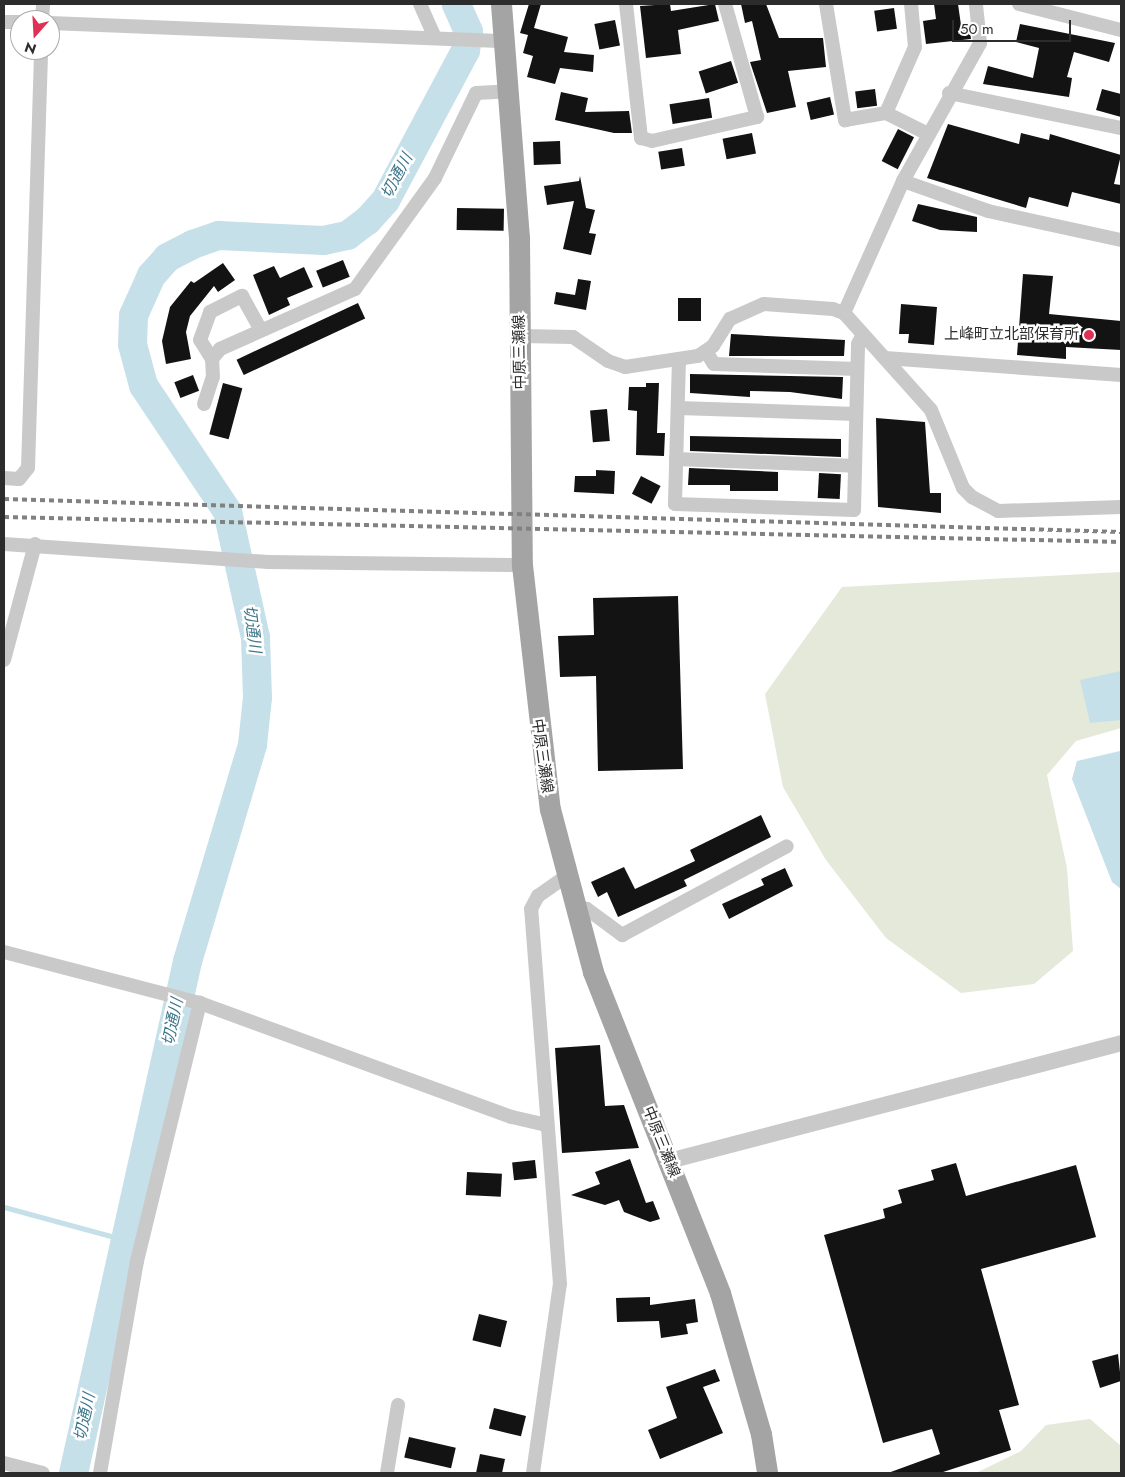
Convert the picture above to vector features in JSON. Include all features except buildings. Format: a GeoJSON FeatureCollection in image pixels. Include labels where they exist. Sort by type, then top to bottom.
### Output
{"type":"FeatureCollection","features":[{"type":"Feature","properties":{"kind":"main road","name":"中原三瀬線"},"geometry":{"type":"LineString","coordinates":[[501,4],[510,91],[520,336],[522,565],[532,684],[565,877],[593,972],[720,1293],[761,1434],[767,1473]]}},
{"type":"Feature","properties":{"kind":"street"},"geometry":{"type":"LineString","coordinates":[[420,4],[435,38]]}},
{"type":"Feature","properties":{"kind":"street"},"geometry":{"type":"LineString","coordinates":[[626,4],[641,138],[652,141],[758,117],[725,4]]}},
{"type":"Feature","properties":{"kind":"street"},"geometry":{"type":"LineString","coordinates":[[826,4],[845,120],[886,113],[928,134]]}},
{"type":"Feature","properties":{"kind":"street"},"geometry":{"type":"LineString","coordinates":[[886,113],[915,47],[911,4]]}},
{"type":"Feature","properties":{"kind":"street"},"geometry":{"type":"LineString","coordinates":[[844,314],[903,181],[949,93],[980,43],[976,4]]}},
{"type":"Feature","properties":{"kind":"street"},"geometry":{"type":"LineString","coordinates":[[1019,4],[1121,30]]}},
{"type":"Feature","properties":{"kind":"street"},"geometry":{"type":"LineString","coordinates":[[60,23],[506,41]]}},
{"type":"Feature","properties":{"kind":"street"},"geometry":{"type":"LineString","coordinates":[[4,478],[20,479],[28,468],[42,60]]}},
{"type":"Feature","properties":{"kind":"street"},"geometry":{"type":"LineString","coordinates":[[212,359],[220,349],[355,289],[366,279],[435,178],[476,93],[510,91]]}},
{"type":"Feature","properties":{"kind":"street"},"geometry":{"type":"LineString","coordinates":[[949,93],[1121,128]]}},
{"type":"Feature","properties":{"kind":"street"},"geometry":{"type":"LineString","coordinates":[[903,181],[988,211],[1121,240]]}},
{"type":"Feature","properties":{"kind":"street"},"geometry":{"type":"LineString","coordinates":[[204,404],[213,377],[212,359],[200,340],[210,312],[242,296],[261,330]]}},
{"type":"Feature","properties":{"kind":"street"},"geometry":{"type":"LineString","coordinates":[[520,336],[573,337],[616,365],[679,359],[707,353],[730,319],[750,308],[764,304],[844,314],[886,358],[931,410],[963,488],[972,497],[998,511],[1121,507]]}},
{"type":"Feature","properties":{"kind":"street"},"geometry":{"type":"LineString","coordinates":[[679,359],[675,504],[854,510],[858,344],[863,334]]}},
{"type":"Feature","properties":{"kind":"street"},"geometry":{"type":"LineString","coordinates":[[707,353],[714,364],[857,369]]}},
{"type":"Feature","properties":{"kind":"street"},"geometry":{"type":"LineString","coordinates":[[886,358],[1121,375]]}},
{"type":"Feature","properties":{"kind":"street"},"geometry":{"type":"LineString","coordinates":[[678,408],[856,414]]}},
{"type":"Feature","properties":{"kind":"street"},"geometry":{"type":"LineString","coordinates":[[676,459],[855,466]]}},
{"type":"Feature","properties":{"kind":"street"},"geometry":{"type":"LineString","coordinates":[[4,544],[35,544],[204,559],[268,562],[522,565]]}},
{"type":"Feature","properties":{"kind":"street"},"geometry":{"type":"LineString","coordinates":[[4,660],[35,544]]}},
{"type":"Feature","properties":{"kind":"street"},"geometry":{"type":"LineString","coordinates":[[574,906],[587,909],[622,935],[787,846]]}},
{"type":"Feature","properties":{"kind":"street"},"geometry":{"type":"LineString","coordinates":[[533,1473],[560,1284],[531,908],[538,896],[565,877]]}},
{"type":"Feature","properties":{"kind":"street"},"geometry":{"type":"LineString","coordinates":[[4,952],[200,1003],[512,1117],[547,1125]]}},
{"type":"Feature","properties":{"kind":"street"},"geometry":{"type":"LineString","coordinates":[[100,1473],[137,1262],[200,1003]]}},
{"type":"Feature","properties":{"kind":"street"},"geometry":{"type":"LineString","coordinates":[[669,1161],[1121,1043]]}},
{"type":"Feature","properties":{"kind":"street"},"geometry":{"type":"LineString","coordinates":[[387,1473],[398,1406]]}},
{"type":"Feature","properties":{"kind":"street"},"geometry":{"type":"LineString","coordinates":[[4,1463],[43,1473]]}},
{"type":"Feature","properties":{"kind":"green space"},"geometry":{"type":"Polygon","coordinates":[[[1121,572],[1121,728],[1076,741],[1047,775],[1067,868],[1073,951],[1034,984],[961,993],[886,938],[826,860],[783,787],[765,694],[842,587],[1121,572]]]}},
{"type":"Feature","properties":{"kind":"green space"},"geometry":{"type":"Polygon","coordinates":[[[1090,1419],[1121,1446],[1121,1473],[976,1473],[1021,1451],[1046,1425],[1090,1419]]]}},
{"type":"Feature","properties":{"kind":"water"},"geometry":{"type":"Polygon","coordinates":[[[1121,671],[1121,720],[1090,723],[1080,680],[1121,671]]]}},
{"type":"Feature","properties":{"kind":"water"},"geometry":{"type":"Polygon","coordinates":[[[1120,751],[1121,889],[1112,882],[1072,779],[1077,761],[1120,751]]]}},
{"type":"Feature","properties":{"kind":"waterway","name":"切通川"},"geometry":{"type":"LineString","coordinates":[[73,1473],[187,961],[252,744],[257,697],[255,637],[227,511],[143,385],[132,344],[133,315],[151,275],[167,257],[192,244],[218,235],[323,240],[347,235],[367,220],[385,200],[465,50],[468,31],[456,4]]}},
{"type":"Feature","properties":{"kind":"waterway"},"geometry":{"type":"LineString","coordinates":[[4,1207],[122,1239]]}},
{"type":"Feature","properties":{"kind":"railway"},"geometry":{"type":"LineString","coordinates":[[4,499],[1121,532]]}},
{"type":"Feature","properties":{"kind":"railway"},"geometry":{"type":"LineString","coordinates":[[4,517],[1121,542]]}},
{"type":"Feature","properties":{"kind":"place","name":"上峰町立北部保育所"},"geometry":{"type":"Point","coordinates":[1089,335]}}]}
